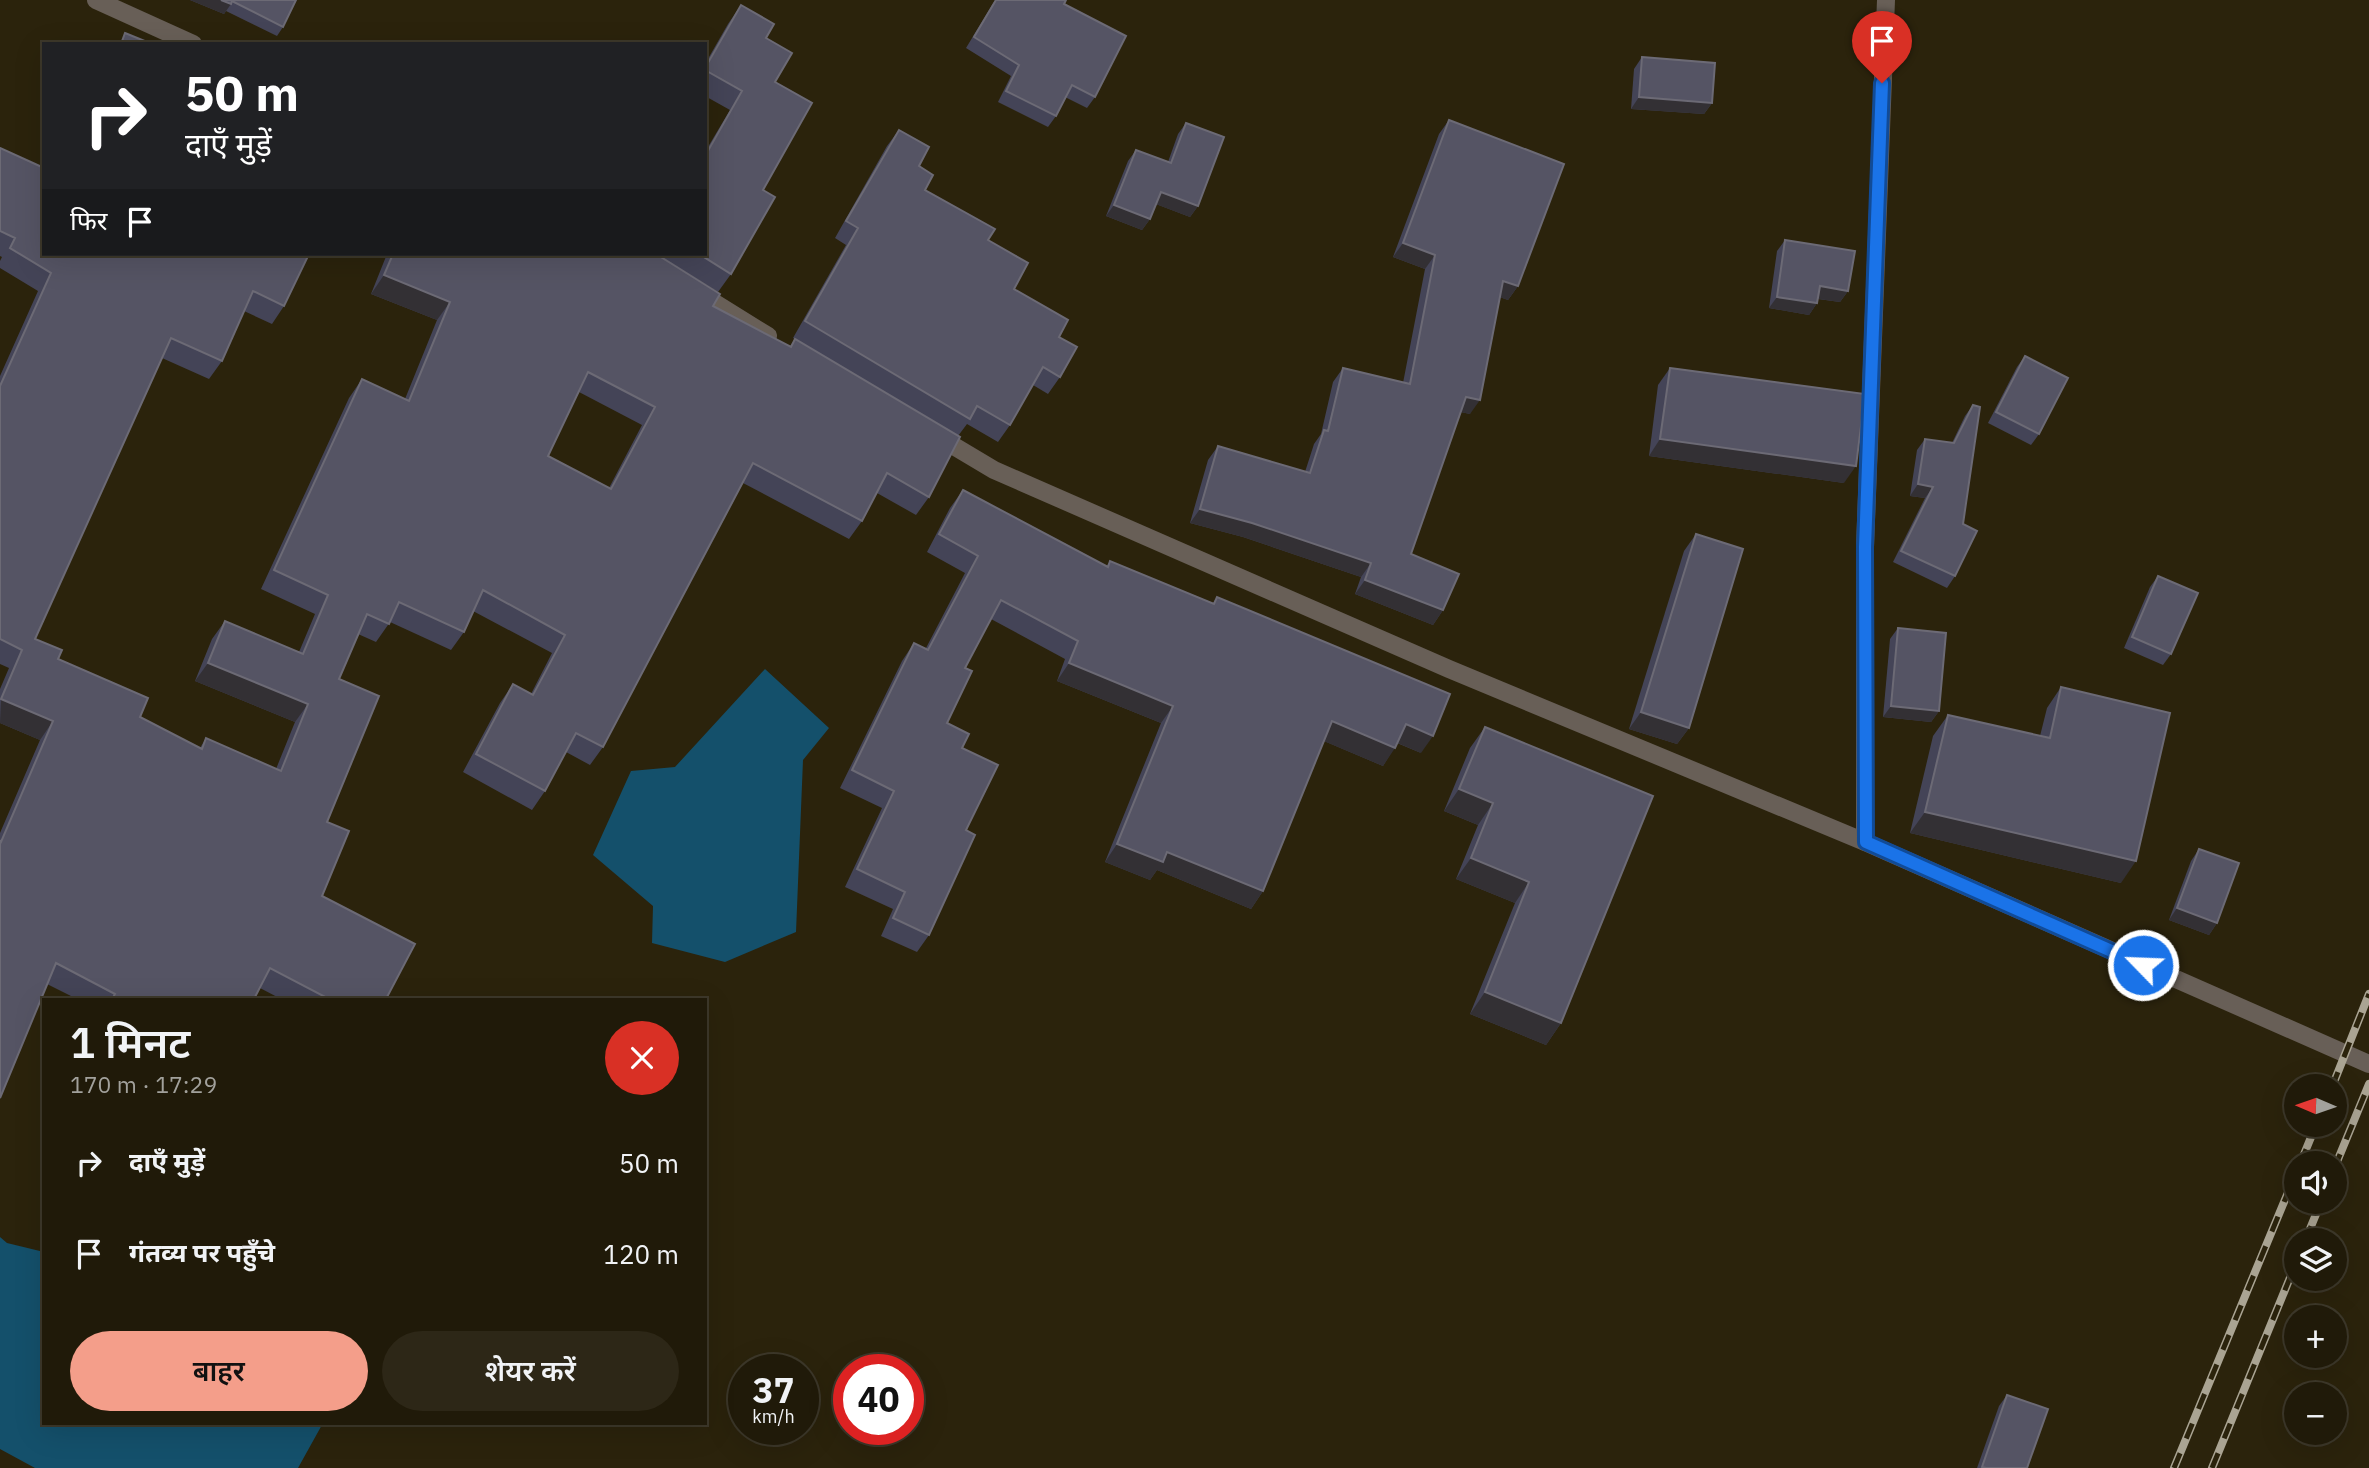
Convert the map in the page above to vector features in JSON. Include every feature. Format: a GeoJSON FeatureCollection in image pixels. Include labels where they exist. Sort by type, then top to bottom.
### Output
{"type":"FeatureCollection","features":[{"type":"Feature","properties":{"kind":"street"},"geometry":{"type":"LineString","coordinates":[[96,0],[189,42]]}},
{"type":"Feature","properties":{"kind":"street"},"geometry":{"type":"LineString","coordinates":[[1866,842],[1865,547],[1886,0]]}},
{"type":"Feature","properties":{"kind":"street"},"geometry":{"type":"LineString","coordinates":[[679,281],[781,344]]}},
{"type":"Feature","properties":{"kind":"street"},"geometry":{"type":"LineString","coordinates":[[923,428],[994,470],[1044,492],[1449,669],[1866,842],[2369,1064]]}},
{"type":"Feature","properties":{"kind":"water"},"geometry":{"type":"Polygon","coordinates":[[[765,669],[829,728],[803,760],[796,932],[725,962],[652,943],[653,906],[593,855],[631,771],[675,767],[765,669]]]}},
{"type":"Feature","properties":{"kind":"water"},"geometry":{"type":"Polygon","coordinates":[[[0,1237],[7,1243],[42,1252],[42,1425],[322,1425],[298,1468],[35,1468],[0,1449],[0,1237]]]}},
{"type":"Feature","properties":{"kind":"building"},"geometry":{"type":"Polygon","coordinates":[[[221,0],[296,0],[283,27],[232,1],[231,4],[221,0]]]}},
{"type":"Feature","properties":{"kind":"building"},"geometry":{"type":"Polygon","coordinates":[[[996,0],[1066,0],[1064,4],[1126,36],[1095,97],[1072,85],[1056,116],[1006,91],[1019,65],[974,37],[996,0]]]}},
{"type":"Feature","properties":{"kind":"building"},"geometry":{"type":"Polygon","coordinates":[[[741,5],[774,24],[766,38],[792,53],[775,82],[812,103],[763,190],[775,197],[731,274],[702,256],[707,256],[707,152],[742,91],[707,71],[707,64],[741,5]]]}},
{"type":"Feature","properties":{"kind":"building"},"geometry":{"type":"Polygon","coordinates":[[[125,33],[147,42],[122,42],[125,33]]]}},
{"type":"Feature","properties":{"kind":"building"},"geometry":{"type":"Polygon","coordinates":[[[1642,57],[1715,63],[1712,103],[1639,97],[1642,57]]]}},
{"type":"Feature","properties":{"kind":"building"},"geometry":{"type":"Polygon","coordinates":[[[1449,120],[1564,164],[1518,286],[1503,281],[1480,400],[1466,397],[1411,554],[1459,574],[1443,610],[1365,580],[1371,563],[1252,523],[1200,509],[1218,446],[1310,473],[1324,430],[1328,431],[1343,368],[1410,384],[1435,255],[1403,243],[1449,120]]]}},
{"type":"Feature","properties":{"kind":"building"},"geometry":{"type":"Polygon","coordinates":[[[1186,123],[1224,137],[1198,206],[1161,192],[1150,219],[1114,205],[1136,150],[1171,163],[1186,123]]]}},
{"type":"Feature","properties":{"kind":"building"},"geometry":{"type":"Polygon","coordinates":[[[899,130],[929,147],[919,166],[933,175],[925,190],[995,229],[988,240],[1028,263],[1014,289],[1068,320],[1059,337],[1077,347],[1060,377],[1043,367],[1010,425],[977,406],[970,419],[805,321],[858,228],[846,221],[899,130]]]}},
{"type":"Feature","properties":{"kind":"building"},"geometry":{"type":"Polygon","coordinates":[[[0,148],[42,167],[42,256],[308,256],[284,306],[253,291],[222,361],[171,338],[35,639],[62,650],[58,659],[148,698],[140,717],[202,749],[206,738],[281,771],[308,704],[208,663],[225,621],[303,654],[328,595],[274,570],[362,379],[409,401],[450,302],[384,275],[392,256],[659,256],[720,294],[713,306],[791,347],[795,339],[960,437],[929,497],[887,473],[862,521],[753,463],[603,747],[576,733],[545,791],[476,754],[513,684],[533,695],[565,635],[483,590],[464,632],[399,602],[389,624],[367,614],[339,679],[379,696],[327,822],[349,831],[322,896],[415,944],[387,998],[327,998],[270,968],[255,998],[113,998],[115,994],[56,963],[0,1098],[0,841],[53,721],[1,699],[22,650],[0,639],[0,386],[51,273],[10,248],[15,238],[0,231],[0,148]],[[588,372],[548,456],[611,489],[655,407],[588,372]]]}},
{"type":"Feature","properties":{"kind":"building"},"geometry":{"type":"Polygon","coordinates":[[[1785,240],[1855,251],[1848,291],[1820,286],[1817,303],[1777,297],[1785,240]]]}},
{"type":"Feature","properties":{"kind":"building"},"geometry":{"type":"Polygon","coordinates":[[[2025,356],[2068,378],[2039,434],[1996,412],[2025,356]]]}},
{"type":"Feature","properties":{"kind":"building"},"geometry":{"type":"Polygon","coordinates":[[[1670,368],[1865,394],[1856,466],[1660,439],[1670,368]]]}},
{"type":"Feature","properties":{"kind":"building"},"geometry":{"type":"Polygon","coordinates":[[[1973,405],[1980,407],[1963,524],[1977,531],[1955,576],[1901,551],[1933,487],[1918,484],[1925,439],[1954,443],[1973,405]]]}},
{"type":"Feature","properties":{"kind":"building"},"geometry":{"type":"Polygon","coordinates":[[[963,490],[1108,567],[1110,561],[1214,604],[1217,597],[1450,694],[1433,736],[1406,724],[1395,748],[1332,721],[1263,891],[1167,852],[1163,862],[1117,844],[1173,706],[1069,663],[1078,641],[1001,600],[965,668],[972,671],[947,723],[969,734],[962,748],[998,765],[966,830],[975,835],[929,935],[893,918],[905,892],[857,869],[894,791],[852,770],[914,643],[928,650],[978,556],[939,534],[963,490]]]}},
{"type":"Feature","properties":{"kind":"building"},"geometry":{"type":"Polygon","coordinates":[[[1696,534],[1743,549],[1689,728],[1641,712],[1696,534]]]}},
{"type":"Feature","properties":{"kind":"building"},"geometry":{"type":"Polygon","coordinates":[[[2158,576],[2198,593],[2171,654],[2132,637],[2158,576]]]}},
{"type":"Feature","properties":{"kind":"building"},"geometry":{"type":"Polygon","coordinates":[[[1898,628],[1946,633],[1939,711],[1891,706],[1898,628]]]}},
{"type":"Feature","properties":{"kind":"building"},"geometry":{"type":"Polygon","coordinates":[[[2061,687],[2170,713],[2136,861],[1925,812],[1948,715],[2050,738],[2061,687]]]}},
{"type":"Feature","properties":{"kind":"building"},"geometry":{"type":"Polygon","coordinates":[[[1485,727],[1653,796],[1561,1023],[1485,992],[1529,882],[1471,858],[1493,803],[1459,789],[1485,727]]]}},
{"type":"Feature","properties":{"kind":"building"},"geometry":{"type":"Polygon","coordinates":[[[2199,849],[2239,863],[2217,923],[2177,908],[2199,849]]]}},
{"type":"Feature","properties":{"kind":"building"},"geometry":{"type":"Polygon","coordinates":[[[2007,1395],[2048,1409],[2027,1468],[1982,1467],[2007,1395]]]}},
{"type":"Feature","properties":{"kind":"railway"},"geometry":{"type":"LineString","coordinates":[[2337,1074],[2369,994]]}},
{"type":"Feature","properties":{"kind":"railway"},"geometry":{"type":"LineString","coordinates":[[2341,1151],[2369,1084]]}},
{"type":"Feature","properties":{"kind":"railway"},"geometry":{"type":"LineString","coordinates":[[2305,1151],[2311,1138]]}},
{"type":"Feature","properties":{"kind":"railway"},"geometry":{"type":"LineString","coordinates":[[2174,1468],[2284,1202]]}},
{"type":"Feature","properties":{"kind":"railway"},"geometry":{"type":"LineString","coordinates":[[2310,1228],[2316,1214]]}},
{"type":"Feature","properties":{"kind":"railway"},"geometry":{"type":"LineString","coordinates":[[2212,1468],[2285,1291]]}},
{"type":"Feature","properties":{"kind":"route"},"geometry":{"type":"LineString","coordinates":[[1882,83],[1865,547],[1866,842],[2143,965]]}}]}
